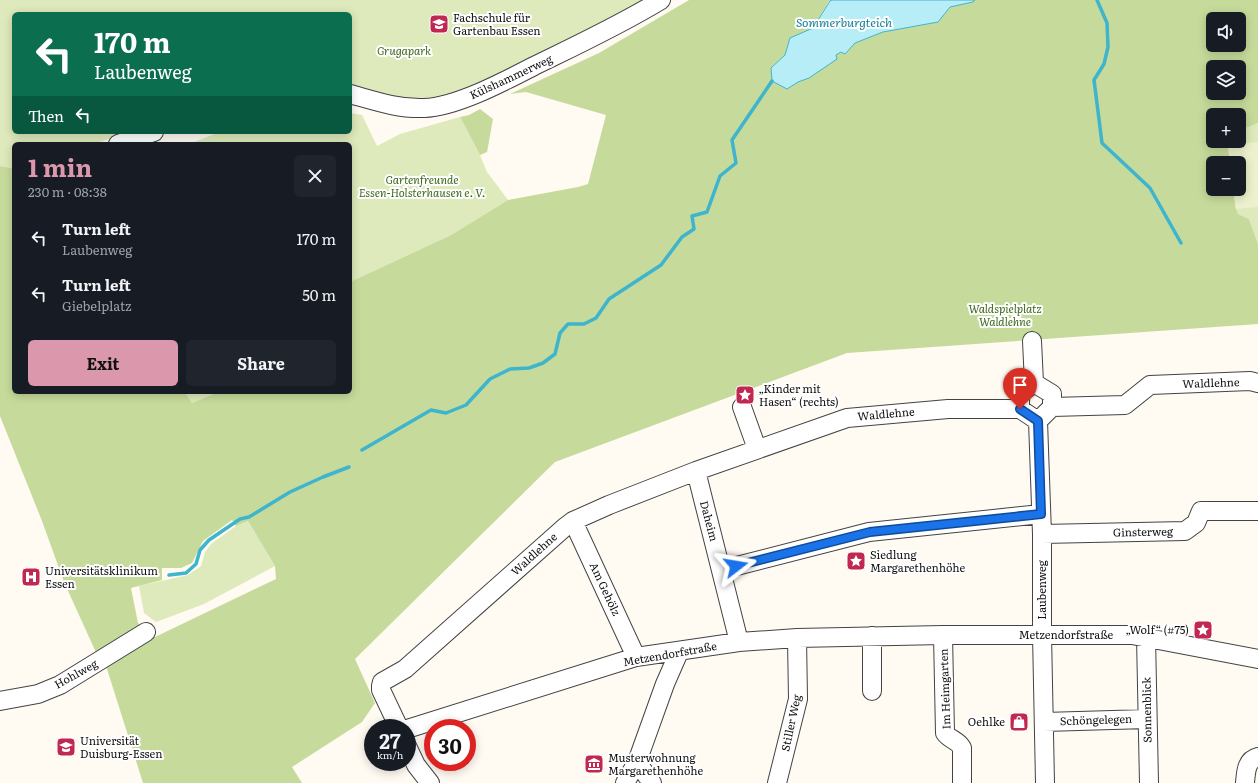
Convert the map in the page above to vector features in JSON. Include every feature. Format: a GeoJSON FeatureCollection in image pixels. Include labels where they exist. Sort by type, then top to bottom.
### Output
{"type":"FeatureCollection","features":[{"type":"Feature","properties":{"kind":"street","name":"Külshammerweg"},"geometry":{"type":"LineString","coordinates":[[352,95],[408,108],[425,108],[451,103],[506,80],[628,20],[661,0]]}},
{"type":"Feature","properties":{"kind":"street"},"geometry":{"type":"LineString","coordinates":[[124,142],[148,134]]}},
{"type":"Feature","properties":{"kind":"street"},"geometry":{"type":"LineString","coordinates":[[1032,341],[1034,383]]}},
{"type":"Feature","properties":{"kind":"street","name":"Waldlehne"},"geometry":{"type":"LineString","coordinates":[[1052,407],[1125,405],[1150,384],[1258,382]]}},
{"type":"Feature","properties":{"kind":"street"},"geometry":{"type":"LineString","coordinates":[[1034,383],[1052,394],[1052,407],[1038,421],[1020,409],[1020,394],[1034,383]]}},
{"type":"Feature","properties":{"kind":"street"},"geometry":{"type":"LineString","coordinates":[[742,407],[757,449]]}},
{"type":"Feature","properties":{"kind":"street","name":"Waldlehne"},"geometry":{"type":"LineString","coordinates":[[395,719],[381,690],[382,682],[405,669],[573,521],[609,505],[696,471],[847,418],[948,409],[1020,409]]}},
{"type":"Feature","properties":{"kind":"street","name":"Laubenweg"},"geometry":{"type":"LineString","coordinates":[[1038,421],[1042,534],[1042,634],[1045,783]]}},
{"type":"Feature","properties":{"kind":"street","name":"Daheim"},"geometry":{"type":"LineString","coordinates":[[696,471],[739,642]]}},
{"type":"Feature","properties":{"kind":"street","name":"Ginsterweg"},"geometry":{"type":"LineString","coordinates":[[1042,534],[1185,531],[1196,523],[1201,511],[1258,511]]}},
{"type":"Feature","properties":{"kind":"street"},"geometry":{"type":"LineString","coordinates":[[721,570],[870,532],[1041,514]]}},
{"type":"Feature","properties":{"kind":"street","name":"Am Gehölz"},"geometry":{"type":"LineString","coordinates":[[573,521],[636,658]]}},
{"type":"Feature","properties":{"kind":"street","name":"Hohlweg"},"geometry":{"type":"LineString","coordinates":[[0,701],[38,694],[60,685],[146,632]]}},
{"type":"Feature","properties":{"kind":"street","name":"Metzendorfstraße"},"geometry":{"type":"LineString","coordinates":[[416,726],[636,658],[739,642],[797,638],[872,636],[1042,634],[1132,635],[1258,659]]}},
{"type":"Feature","properties":{"kind":"street","name":"Im Heimgarten"},"geometry":{"type":"LineString","coordinates":[[943,635],[945,733],[949,738],[960,743],[962,748],[962,783]]}},
{"type":"Feature","properties":{"kind":"street"},"geometry":{"type":"LineString","coordinates":[[872,636],[872,691]]}},
{"type":"Feature","properties":{"kind":"street","name":"Sonnenblick"},"geometry":{"type":"LineString","coordinates":[[1146,637],[1148,783]]}},
{"type":"Feature","properties":{"kind":"street","name":"Stiller Weg"},"geometry":{"type":"LineString","coordinates":[[777,783],[798,699],[797,638]]}},
{"type":"Feature","properties":{"kind":"street"},"geometry":{"type":"LineString","coordinates":[[625,783],[637,762],[678,652]]}},
{"type":"Feature","properties":{"kind":"street"},"geometry":{"type":"LineString","coordinates":[[656,655],[665,684]]}},
{"type":"Feature","properties":{"kind":"street","name":"Schöngelegen"},"geometry":{"type":"LineString","coordinates":[[1044,722],[1147,719]]}},
{"type":"Feature","properties":{"kind":"street"},"geometry":{"type":"LineString","coordinates":[[1245,783],[1248,765],[1252,759],[1258,757]]}},
{"type":"Feature","properties":{"kind":"street"},"geometry":{"type":"LineString","coordinates":[[637,762],[652,783]]}},
{"type":"Feature","properties":{"kind":"street"},"geometry":{"type":"LineString","coordinates":[[416,765],[430,783]]}},
{"type":"Feature","properties":{"kind":"green space","name":"Grugapark"},"geometry":{"type":"Polygon","coordinates":[[[0,0],[649,0],[453,97],[404,102],[352,89],[352,12],[12,12],[12,134],[125,134],[99,142],[12,142],[12,170],[0,166],[0,0]]]}},
{"type":"Feature","properties":{"kind":"green space","name":"Waldspielplatz Waldlehne"},"geometry":{"type":"Polygon","coordinates":[[[689,0],[832,0],[829,1],[813,28],[790,38],[785,55],[771,68],[787,89],[798,82],[809,78],[841,51],[845,54],[855,43],[883,32],[938,22],[950,7],[973,2],[975,0],[1258,0],[1258,123],[1246,128],[1246,108],[1206,108],[1206,148],[1228,148],[1229,156],[1206,156],[1206,196],[1234,196],[1238,214],[1249,219],[1258,244],[1258,324],[847,353],[555,462],[355,659],[375,703],[362,722],[292,767],[302,783],[143,783],[107,669],[99,659],[64,582],[42,521],[0,416],[0,166],[12,169],[12,394],[186,394],[192,403],[213,394],[352,394],[352,281],[451,235],[508,200],[588,184],[606,115],[526,92],[510,94],[599,53],[689,0]],[[232,520],[203,541],[192,563],[181,568],[162,568],[162,580],[131,588],[138,623],[155,637],[276,579],[275,566],[248,521],[236,526],[232,520]]]}},
{"type":"Feature","properties":{"kind":"green space"},"geometry":{"type":"Polygon","coordinates":[[[480,109],[493,119],[487,152],[480,155],[460,117],[469,115],[480,109]]]}},
{"type":"Feature","properties":{"kind":"green space","name":"Gartenfreunde Essen-Holsterhausen e. V."},"geometry":{"type":"Polygon","coordinates":[[[352,113],[362,115],[377,146],[400,134],[460,117],[480,155],[487,172],[508,200],[451,235],[352,281],[352,142],[194,142],[215,134],[352,134],[352,113]]]}},
{"type":"Feature","properties":{"kind":"green space"},"geometry":{"type":"Polygon","coordinates":[[[1258,123],[1258,244],[1249,219],[1238,214],[1234,196],[1246,196],[1246,156],[1229,156],[1228,148],[1246,148],[1246,128],[1258,123]]]}},
{"type":"Feature","properties":{"kind":"green space"},"geometry":{"type":"Polygon","coordinates":[[[1258,142],[1258,207],[1236,209],[1234,196],[1246,196],[1246,156],[1229,156],[1228,148],[1246,148],[1246,143],[1258,142]]]}},
{"type":"Feature","properties":{"kind":"green space"},"geometry":{"type":"Polygon","coordinates":[[[186,394],[213,394],[192,403],[186,394]]]}},
{"type":"Feature","properties":{"kind":"green space"},"geometry":{"type":"Polygon","coordinates":[[[248,521],[275,566],[204,604],[156,622],[144,613],[139,586],[188,575],[201,566],[205,552],[211,544],[236,526],[248,521]]]}},
{"type":"Feature","properties":{"kind":"water","name":"Sommerburgteich"},"geometry":{"type":"Polygon","coordinates":[[[832,0],[975,0],[973,2],[950,7],[938,22],[883,32],[855,43],[845,54],[841,52],[836,55],[837,59],[809,78],[798,82],[787,89],[772,81],[771,68],[785,55],[790,38],[813,28],[832,0]]]}},
{"type":"Feature","properties":{"kind":"waterway"},"geometry":{"type":"LineString","coordinates":[[1097,0],[1107,23],[1108,47],[1104,64],[1094,80],[1102,143],[1150,188],[1181,243]]}},
{"type":"Feature","properties":{"kind":"waterway"},"geometry":{"type":"LineString","coordinates":[[362,450],[431,410],[446,413],[466,405],[490,379],[510,369],[529,368],[543,363],[555,354],[560,333],[568,324],[584,324],[596,318],[609,299],[661,265],[682,237],[694,229],[692,216],[707,212],[720,176],[736,163],[732,140],[772,81]]}},
{"type":"Feature","properties":{"kind":"waterway"},"geometry":{"type":"LineString","coordinates":[[169,575],[186,573],[196,564],[200,550],[209,540],[240,519],[249,517],[290,492],[349,467]]}},
{"type":"Feature","properties":{"kind":"place","name":"Fachschule für Gartenbau Essen"},"geometry":{"type":"Point","coordinates":[439,24]}},
{"type":"Feature","properties":{"kind":"place","name":"„Kinder mit Hasen“ (rechts)"},"geometry":{"type":"Point","coordinates":[745,395]}},
{"type":"Feature","properties":{"kind":"place","name":"Siedlung Margarethenhöhe"},"geometry":{"type":"Point","coordinates":[856,561]}},
{"type":"Feature","properties":{"kind":"place","name":"Universitätsklinikum Essen"},"geometry":{"type":"Point","coordinates":[31,577]}},
{"type":"Feature","properties":{"kind":"place","name":"„Wolf“ (#75)"},"geometry":{"type":"Point","coordinates":[1203,630]}},
{"type":"Feature","properties":{"kind":"place","name":"Oehlke"},"geometry":{"type":"Point","coordinates":[1019,722]}},
{"type":"Feature","properties":{"kind":"place","name":"Universität Duisburg-Essen"},"geometry":{"type":"Point","coordinates":[66,747]}},
{"type":"Feature","properties":{"kind":"place","name":"Musterwohnung Margarethenhöhe"},"geometry":{"type":"Point","coordinates":[594,764]}},
{"type":"Feature","properties":{"kind":"route"},"geometry":{"type":"LineString","coordinates":[[736,566],[870,532],[1041,514],[1038,421],[1020,409]]}}]}
